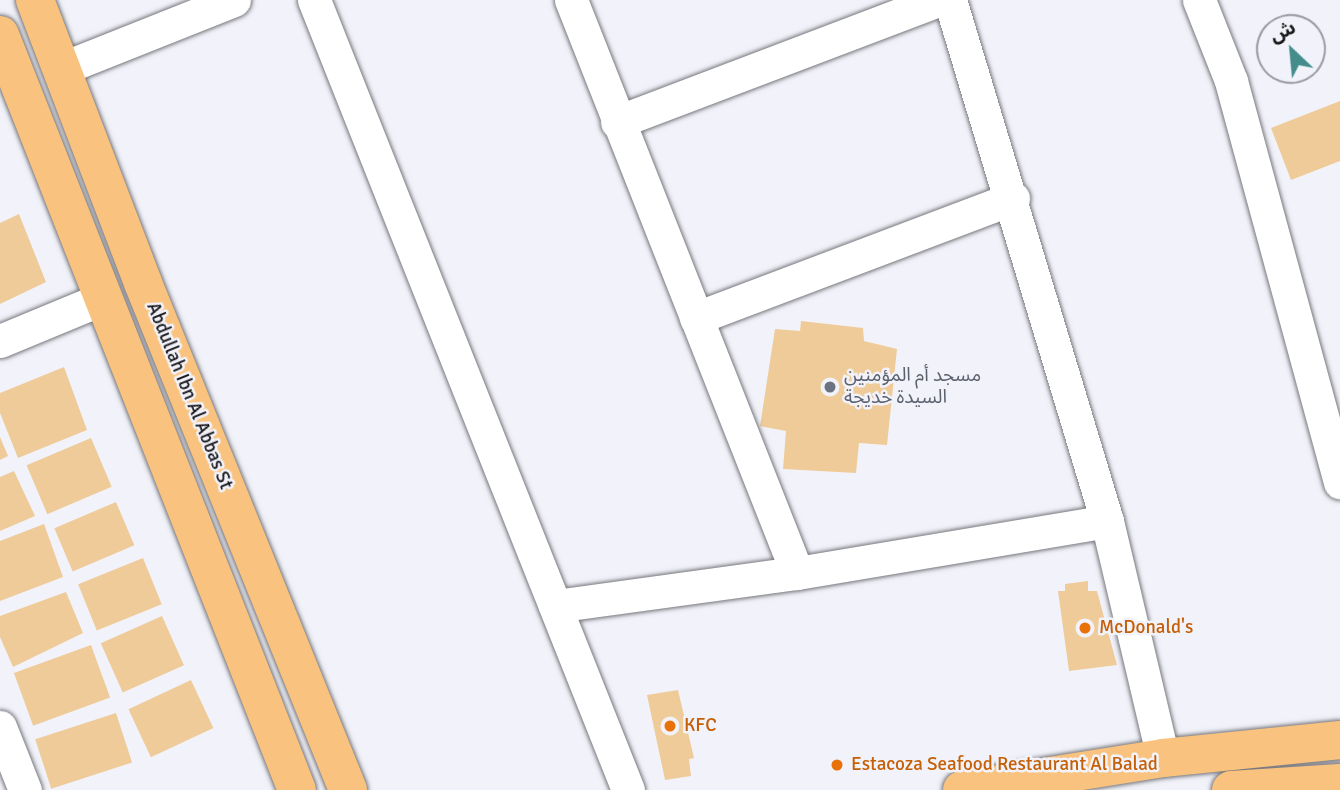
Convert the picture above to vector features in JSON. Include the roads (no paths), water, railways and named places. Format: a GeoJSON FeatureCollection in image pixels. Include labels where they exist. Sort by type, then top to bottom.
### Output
{"type":"FeatureCollection","features":[{"type":"Feature","properties":{"kind":"main road","name":"Abdullah Ibn Al Abbas St"},"geometry":{"type":"LineString","coordinates":[[35,0],[143,283],[348,790]]}},
{"type":"Feature","properties":{"kind":"main road"},"geometry":{"type":"LineString","coordinates":[[0,35],[10,93],[104,298],[297,790]]}},
{"type":"Feature","properties":{"kind":"main road"},"geometry":{"type":"LineString","coordinates":[[962,790],[1163,758],[1340,740]]}},
{"type":"Feature","properties":{"kind":"main road"},"geometry":{"type":"LineString","coordinates":[[1231,790],[1340,783]]}},
{"type":"Feature","properties":{"kind":"street"},"geometry":{"type":"LineString","coordinates":[[63,68],[234,0]]}},
{"type":"Feature","properties":{"kind":"street"},"geometry":{"type":"LineString","coordinates":[[314,0],[628,790]]}},
{"type":"Feature","properties":{"kind":"street"},"geometry":{"type":"LineString","coordinates":[[571,0],[797,573]]}},
{"type":"Feature","properties":{"kind":"street"},"geometry":{"type":"LineString","coordinates":[[617,122],[939,0]]}},
{"type":"Feature","properties":{"kind":"street"},"geometry":{"type":"LineString","coordinates":[[950,0],[1013,198],[1107,521],[1163,758]]}},
{"type":"Feature","properties":{"kind":"street"},"geometry":{"type":"LineString","coordinates":[[1199,0],[1231,81],[1340,479]]}},
{"type":"Feature","properties":{"kind":"street"},"geometry":{"type":"LineString","coordinates":[[696,318],[1013,198]]}},
{"type":"Feature","properties":{"kind":"street"},"geometry":{"type":"LineString","coordinates":[[0,341],[104,298]]}},
{"type":"Feature","properties":{"kind":"street"},"geometry":{"type":"LineString","coordinates":[[555,606],[797,573],[1107,521]]}},
{"type":"Feature","properties":{"kind":"street"},"geometry":{"type":"LineString","coordinates":[[0,727],[25,790]]}},
{"type":"Feature","properties":{"kind":"place","name":"مسجد أم المؤمنين السيدة خديجة"},"geometry":{"type":"Point","coordinates":[830,387]}},
{"type":"Feature","properties":{"kind":"place","name":"McDonald's"},"geometry":{"type":"Point","coordinates":[1085,628]}},
{"type":"Feature","properties":{"kind":"place","name":"KFC"},"geometry":{"type":"Point","coordinates":[670,726]}},
{"type":"Feature","properties":{"kind":"place","name":"Estacoza Seafood Restaurant Al Balad"},"geometry":{"type":"Point","coordinates":[837,765]}}]}
